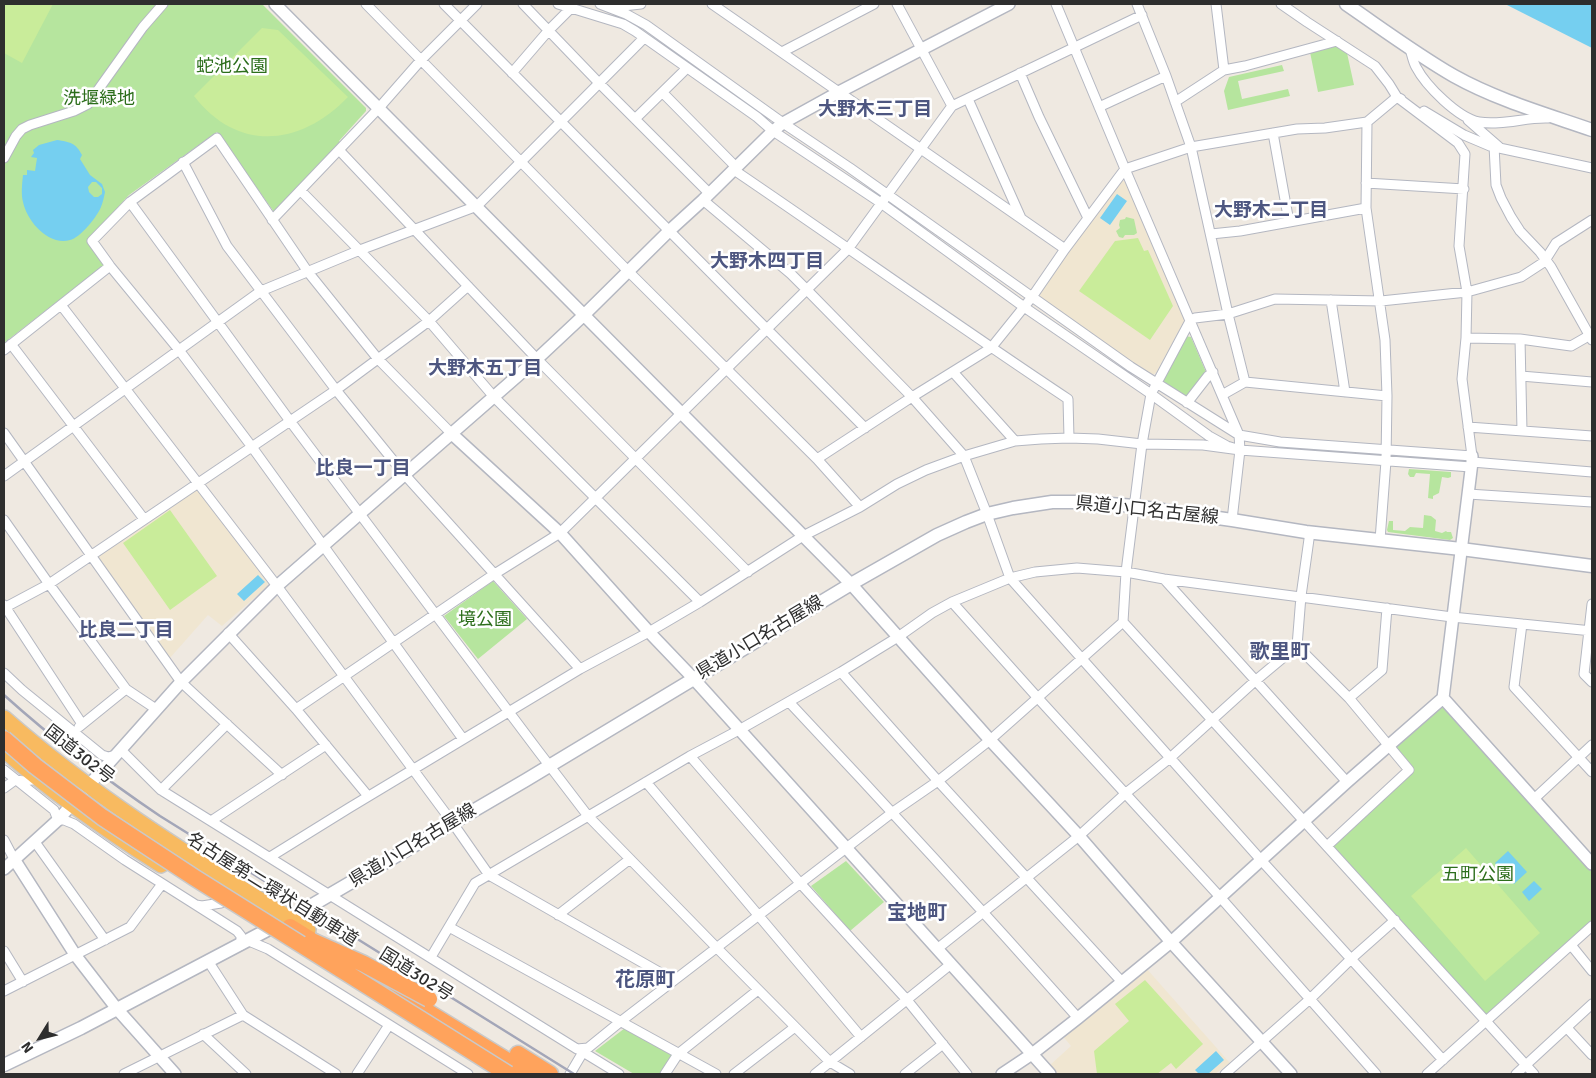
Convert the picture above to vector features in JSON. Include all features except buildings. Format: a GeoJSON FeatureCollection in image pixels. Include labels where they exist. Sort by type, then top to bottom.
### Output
{"type":"FeatureCollection","features":[{"type":"Feature","properties":{"kind":"highway","name":"国道302号"},"geometry":{"type":"LineString","coordinates":[[4,718],[88,787],[173,845],[539,1074]]}},
{"type":"Feature","properties":{"kind":"highway","name":"名古屋第二環状自動車道"},"geometry":{"type":"LineString","coordinates":[[4,725],[76,784],[117,814],[312,941],[529,1074]]}},
{"type":"Feature","properties":{"kind":"highway","name":"名古屋第二環状自動車道"},"geometry":{"type":"LineString","coordinates":[[4,739],[70,798],[508,1074]]}},
{"type":"Feature","properties":{"kind":"highway"},"geometry":{"type":"LineString","coordinates":[[4,750],[38,779],[70,798]]}},
{"type":"Feature","properties":{"kind":"highway"},"geometry":{"type":"LineString","coordinates":[[4,754],[70,798],[124,842],[495,1074]]}},
{"type":"Feature","properties":{"kind":"highway"},"geometry":{"type":"LineString","coordinates":[[312,941],[364,964],[429,999],[550,1074]]}},
{"type":"Feature","properties":{"kind":"main road"},"geometry":{"type":"LineString","coordinates":[[1346,4],[1410,49],[1455,76],[1491,94],[1592,130]]}},
{"type":"Feature","properties":{"kind":"main road","name":"県道小口名古屋線"},"geometry":{"type":"LineString","coordinates":[[4,1065],[81,1028],[266,932],[851,584],[937,535],[987,514],[1052,502],[1087,502],[1134,506],[1310,532],[1592,566]]}},
{"type":"Feature","properties":{"kind":"street"},"geometry":{"type":"LineString","coordinates":[[4,158],[22,129],[30,124],[74,111],[88,104],[143,27],[163,4]]}},
{"type":"Feature","properties":{"kind":"street"},"geometry":{"type":"LineString","coordinates":[[275,4],[851,584],[990,740],[1079,836],[1171,942],[1292,1074]]}},
{"type":"Feature","properties":{"kind":"street"},"geometry":{"type":"LineString","coordinates":[[366,4],[628,271],[817,459],[860,507]]}},
{"type":"Feature","properties":{"kind":"street"},"geometry":{"type":"LineString","coordinates":[[444,4],[865,428]]}},
{"type":"Feature","properties":{"kind":"street"},"geometry":{"type":"LineString","coordinates":[[272,220],[378,109],[420,60],[477,4]]}},
{"type":"Feature","properties":{"kind":"street"},"geometry":{"type":"LineString","coordinates":[[523,4],[635,119],[706,197],[791,274],[912,397],[964,456],[1010,578],[1080,659],[1443,1060]]}},
{"type":"Feature","properties":{"kind":"street"},"geometry":{"type":"LineString","coordinates":[[558,4],[623,24],[756,116],[773,131],[881,203],[1024,307],[1209,436],[1227,446],[1240,450]]}},
{"type":"Feature","properties":{"kind":"street"},"geometry":{"type":"LineString","coordinates":[[600,4],[646,24],[783,123],[1156,384],[1239,436],[1280,442],[1386,450],[1472,462],[1592,472]]}},
{"type":"Feature","properties":{"kind":"street"},"geometry":{"type":"LineString","coordinates":[[612,8],[640,4]]}},
{"type":"Feature","properties":{"kind":"street"},"geometry":{"type":"LineString","coordinates":[[712,4],[1064,249]]}},
{"type":"Feature","properties":{"kind":"street"},"geometry":{"type":"LineString","coordinates":[[782,52],[874,4]]}},
{"type":"Feature","properties":{"kind":"street"},"geometry":{"type":"LineString","coordinates":[[896,4],[952,106]]}},
{"type":"Feature","properties":{"kind":"street"},"geometry":{"type":"LineString","coordinates":[[4,869],[58,820],[70,798],[88,787],[156,709],[228,633],[277,586],[537,359],[773,131],[783,123],[839,92],[1008,4]]}},
{"type":"Feature","properties":{"kind":"street"},"geometry":{"type":"LineString","coordinates":[[1056,4],[1124,169],[1239,436],[1240,450],[1232,520]]}},
{"type":"Feature","properties":{"kind":"street"},"geometry":{"type":"LineString","coordinates":[[1137,4],[1166,76],[1191,147],[1245,382]]}},
{"type":"Feature","properties":{"kind":"street"},"geometry":{"type":"LineString","coordinates":[[1216,4],[1224,70]]}},
{"type":"Feature","properties":{"kind":"street"},"geometry":{"type":"LineString","coordinates":[[1002,1074],[1032,1054],[1171,942],[1347,782],[1443,698],[1472,462],[1462,379],[1466,338],[1467,292],[1459,246],[1465,154],[1458,143],[1397,97],[1375,66],[1281,4]]}},
{"type":"Feature","properties":{"kind":"street"},"geometry":{"type":"LineString","coordinates":[[512,73],[549,30],[571,8]]}},
{"type":"Feature","properties":{"kind":"street"},"geometry":{"type":"LineString","coordinates":[[296,709],[493,575],[560,533],[848,249],[952,106],[1142,15]]}},
{"type":"Feature","properties":{"kind":"street"},"geometry":{"type":"LineString","coordinates":[[4,476],[261,291],[360,250],[477,206],[644,38]]}},
{"type":"Feature","properties":{"kind":"street"},"geometry":{"type":"LineString","coordinates":[[1175,102],[1224,70],[1337,41]]}},
{"type":"Feature","properties":{"kind":"street"},"geometry":{"type":"LineString","coordinates":[[1410,49],[1416,67],[1434,91],[1445,102],[1478,122],[1520,121],[1540,118],[1559,119]]}},
{"type":"Feature","properties":{"kind":"street"},"geometry":{"type":"LineString","coordinates":[[635,119],[687,68]]}},
{"type":"Feature","properties":{"kind":"street"},"geometry":{"type":"LineString","coordinates":[[1020,73],[1088,218]]}},
{"type":"Feature","properties":{"kind":"street"},"geometry":{"type":"LineString","coordinates":[[1099,107],[1166,76]]}},
{"type":"Feature","properties":{"kind":"street"},"geometry":{"type":"LineString","coordinates":[[663,93],[735,168],[848,249],[1068,399],[1069,438]]}},
{"type":"Feature","properties":{"kind":"street"},"geometry":{"type":"LineString","coordinates":[[817,459],[991,348],[1032,297],[1064,249],[1124,169],[1191,147],[1297,129],[1325,128],[1367,122],[1397,97]]}},
{"type":"Feature","properties":{"kind":"street"},"geometry":{"type":"LineString","coordinates":[[1397,97],[1464,135],[1497,147],[1592,168]]}},
{"type":"Feature","properties":{"kind":"street"},"geometry":{"type":"LineString","coordinates":[[968,99],[1021,218]]}},
{"type":"Feature","properties":{"kind":"street"},"geometry":{"type":"LineString","coordinates":[[1464,115],[1471,124],[1497,147]]}},
{"type":"Feature","properties":{"kind":"street"},"geometry":{"type":"LineString","coordinates":[[1367,122],[1366,208],[1385,340],[1387,396],[1386,461],[1380,540]]}},
{"type":"Feature","properties":{"kind":"street"},"geometry":{"type":"LineString","coordinates":[[1273,133],[1290,222]]}},
{"type":"Feature","properties":{"kind":"street"},"geometry":{"type":"LineString","coordinates":[[463,739],[252,447],[92,241],[130,202],[217,138],[308,272],[378,359],[452,434],[560,533],[1050,1074]]}},
{"type":"Feature","properties":{"kind":"street"},"geometry":{"type":"LineString","coordinates":[[1466,338],[1520,339],[1571,346],[1591,336],[1545,260],[1520,231],[1501,198],[1496,185],[1497,147]]}},
{"type":"Feature","properties":{"kind":"street"},"geometry":{"type":"LineString","coordinates":[[339,150],[537,359],[748,572]]}},
{"type":"Feature","properties":{"kind":"street"},"geometry":{"type":"LineString","coordinates":[[183,162],[226,246],[336,390],[405,475],[493,575],[580,669]]}},
{"type":"Feature","properties":{"kind":"street"},"geometry":{"type":"LineString","coordinates":[[1366,184],[1464,190]]}},
{"type":"Feature","properties":{"kind":"street"},"geometry":{"type":"LineString","coordinates":[[301,191],[429,321],[494,397],[700,602]]}},
{"type":"Feature","properties":{"kind":"street"},"geometry":{"type":"LineString","coordinates":[[130,202],[290,421],[588,816],[830,1062],[850,1074]]}},
{"type":"Feature","properties":{"kind":"street"},"geometry":{"type":"LineString","coordinates":[[1211,234],[1240,232],[1366,208]]}},
{"type":"Feature","properties":{"kind":"street"},"geometry":{"type":"LineString","coordinates":[[1534,1074],[1123,622],[1126,572],[1150,394],[1190,321],[1195,318],[1228,314],[1275,299],[1380,301],[1467,292],[1521,277],[1545,260],[1556,243],[1592,220]]}},
{"type":"Feature","properties":{"kind":"street"},"geometry":{"type":"LineString","coordinates":[[110,266],[8,347],[74,425],[144,519]]}},
{"type":"Feature","properties":{"kind":"street"},"geometry":{"type":"LineString","coordinates":[[82,724],[4,607],[49,584],[336,390],[429,321],[468,286]]}},
{"type":"Feature","properties":{"kind":"street"},"geometry":{"type":"LineString","coordinates":[[1331,300],[1345,392]]}},
{"type":"Feature","properties":{"kind":"street"},"geometry":{"type":"LineString","coordinates":[[62,305],[277,586],[452,822],[489,875],[673,980]]}},
{"type":"Feature","properties":{"kind":"street"},"geometry":{"type":"LineString","coordinates":[[1520,339],[1522,431]]}},
{"type":"Feature","properties":{"kind":"street"},"geometry":{"type":"LineString","coordinates":[[952,372],[1014,441]]}},
{"type":"Feature","properties":{"kind":"street"},"geometry":{"type":"LineString","coordinates":[[1187,403],[1212,372]]}},
{"type":"Feature","properties":{"kind":"street"},"geometry":{"type":"LineString","coordinates":[[1521,376],[1592,382]]}},
{"type":"Feature","properties":{"kind":"street"},"geometry":{"type":"LineString","coordinates":[[1222,395],[1245,382],[1387,396]]}},
{"type":"Feature","properties":{"kind":"street"},"geometry":{"type":"LineString","coordinates":[[1468,427],[1592,436]]}},
{"type":"Feature","properties":{"kind":"street"},"geometry":{"type":"LineString","coordinates":[[4,433],[181,682],[282,774]]}},
{"type":"Feature","properties":{"kind":"street"},"geometry":{"type":"LineString","coordinates":[[270,857],[580,669],[700,602],[803,536],[926,470],[964,456],[1014,441],[1069,438],[1142,444],[1204,446],[1386,461],[1472,462]]}},
{"type":"Feature","properties":{"kind":"street"},"geometry":{"type":"LineString","coordinates":[[1468,494],[1592,502]]}},
{"type":"Feature","properties":{"kind":"street"},"geometry":{"type":"LineString","coordinates":[[4,520],[126,690],[156,709]]}},
{"type":"Feature","properties":{"kind":"street"},"geometry":{"type":"LineString","coordinates":[[937,948],[1079,836],[1126,793],[1170,758],[1255,681],[1297,646],[1301,596],[1310,532]]}},
{"type":"Feature","properties":{"kind":"street"},"geometry":{"type":"LineString","coordinates":[[431,957],[475,883],[690,756],[841,672],[952,602],[1010,578],[1035,572],[1077,568],[1126,572],[1164,579],[1452,617],[1591,631]]}},
{"type":"Feature","properties":{"kind":"street"},"geometry":{"type":"LineString","coordinates":[[1164,579],[1347,782]]}},
{"type":"Feature","properties":{"kind":"street"},"geometry":{"type":"LineString","coordinates":[[952,602],[1037,698],[1220,897],[1376,1074]]}},
{"type":"Feature","properties":{"kind":"street"},"geometry":{"type":"LineString","coordinates":[[1592,604],[1591,631],[1584,674],[1592,682]]}},
{"type":"Feature","properties":{"kind":"street"},"geometry":{"type":"LineString","coordinates":[[1348,698],[1382,670],[1387,608]]}},
{"type":"Feature","properties":{"kind":"street"},"geometry":{"type":"LineString","coordinates":[[570,1074],[586,1050],[620,1022],[892,812],[938,781],[990,740],[1123,622]]}},
{"type":"Feature","properties":{"kind":"street"},"geometry":{"type":"LineString","coordinates":[[1522,624],[1514,686],[1592,772]]}},
{"type":"Feature","properties":{"kind":"street"},"geometry":{"type":"LineString","coordinates":[[228,633],[296,709],[368,796]]}},
{"type":"Feature","properties":{"kind":"street"},"geometry":{"type":"LineString","coordinates":[[1297,646],[1348,698],[1409,770],[1327,846]]}},
{"type":"Feature","properties":{"kind":"street"},"geometry":{"type":"LineString","coordinates":[[841,672],[1122,982]]}},
{"type":"Feature","properties":{"kind":"street"},"geometry":{"type":"LineString","coordinates":[[4,673],[102,755],[108,757],[118,752]]}},
{"type":"Feature","properties":{"kind":"street"},"geometry":{"type":"LineString","coordinates":[[73,732],[126,690]]}},
{"type":"Feature","properties":{"kind":"street"},"geometry":{"type":"LineString","coordinates":[[1443,698],[1592,864]]}},
{"type":"Feature","properties":{"kind":"street"},"geometry":{"type":"LineString","coordinates":[[789,702],[984,911],[1078,1018]]}},
{"type":"Feature","properties":{"kind":"street"},"geometry":{"type":"LineString","coordinates":[[161,790],[227,724]]}},
{"type":"Feature","properties":{"kind":"street"},"geometry":{"type":"LineString","coordinates":[[1534,799],[1592,745]]}},
{"type":"Feature","properties":{"kind":"street"},"geometry":{"type":"LineString","coordinates":[[211,821],[326,746]]}},
{"type":"Feature","properties":{"kind":"street"},"geometry":{"type":"LineString","coordinates":[[118,752],[161,790],[577,1048],[586,1050],[620,1074]]}},
{"type":"Feature","properties":{"kind":"street"},"geometry":{"type":"LineString","coordinates":[[690,756],[800,883],[907,1000],[967,1074]]}},
{"type":"Feature","properties":{"kind":"street"},"geometry":{"type":"LineString","coordinates":[[4,770],[54,810],[58,820]]}},
{"type":"Feature","properties":{"kind":"street"},"geometry":{"type":"LineString","coordinates":[[4,788],[15,780],[38,779]]}},
{"type":"Feature","properties":{"kind":"street"},"geometry":{"type":"LineString","coordinates":[[646,782],[861,1037]]}},
{"type":"Feature","properties":{"kind":"street"},"geometry":{"type":"LineString","coordinates":[[58,820],[74,824],[162,884],[238,931],[245,943],[268,949],[468,1074]]}},
{"type":"Feature","properties":{"kind":"street"},"geometry":{"type":"LineString","coordinates":[[4,840],[14,859],[76,956],[117,1008],[175,1074]]}},
{"type":"Feature","properties":{"kind":"street"},"geometry":{"type":"LineString","coordinates":[[35,842],[105,940]]}},
{"type":"Feature","properties":{"kind":"street"},"geometry":{"type":"LineString","coordinates":[[124,842],[135,866]]}},
{"type":"Feature","properties":{"kind":"street"},"geometry":{"type":"LineString","coordinates":[[558,915],[630,859]]}},
{"type":"Feature","properties":{"kind":"street"},"geometry":{"type":"LineString","coordinates":[[4,991],[130,927],[162,884]]}},
{"type":"Feature","properties":{"kind":"street"},"geometry":{"type":"LineString","coordinates":[[196,905],[221,903]]}},
{"type":"Feature","properties":{"kind":"street"},"geometry":{"type":"LineString","coordinates":[[1225,1074],[1395,920]]}},
{"type":"Feature","properties":{"kind":"street"},"geometry":{"type":"LineString","coordinates":[[1427,1074],[1592,926]]}},
{"type":"Feature","properties":{"kind":"street"},"geometry":{"type":"LineString","coordinates":[[449,927],[716,1074]]}},
{"type":"Feature","properties":{"kind":"street"},"geometry":{"type":"LineString","coordinates":[[1570,945],[1592,971]]}},
{"type":"Feature","properties":{"kind":"street"},"geometry":{"type":"LineString","coordinates":[[4,951],[23,982]]}},
{"type":"Feature","properties":{"kind":"street"},"geometry":{"type":"LineString","coordinates":[[208,961],[243,1015],[336,1074]]}},
{"type":"Feature","properties":{"kind":"street"},"geometry":{"type":"LineString","coordinates":[[815,1074],[951,964]]}},
{"type":"Feature","properties":{"kind":"street"},"geometry":{"type":"LineString","coordinates":[[665,1074],[678,1054],[758,990]]}},
{"type":"Feature","properties":{"kind":"street"},"geometry":{"type":"LineString","coordinates":[[1516,1074],[1592,1004]]}},
{"type":"Feature","properties":{"kind":"street"},"geometry":{"type":"LineString","coordinates":[[124,1074],[243,1015]]}},
{"type":"Feature","properties":{"kind":"street"},"geometry":{"type":"LineString","coordinates":[[357,1074],[389,1025]]}},
{"type":"Feature","properties":{"kind":"street"},"geometry":{"type":"LineString","coordinates":[[734,1074],[795,1027]]}},
{"type":"Feature","properties":{"kind":"street"},"geometry":{"type":"LineString","coordinates":[[1568,1028],[1592,1055]]}},
{"type":"Feature","properties":{"kind":"street"},"geometry":{"type":"LineString","coordinates":[[203,1034],[246,1074]]}},
{"type":"Feature","properties":{"kind":"street"},"geometry":{"type":"LineString","coordinates":[[905,1074],[943,1044]]}},
{"type":"Feature","properties":{"kind":"shaded area"},"geometry":{"type":"Polygon","coordinates":[[[1121,180],[1126,182],[1185,320],[1156,373],[1151,375],[1039,297],[1039,293],[1121,180]]]}},
{"type":"Feature","properties":{"kind":"shaded area"},"geometry":{"type":"Polygon","coordinates":[[[194,490],[198,490],[268,583],[267,587],[222,626],[208,615],[169,659],[99,561],[99,555],[194,490]]]}},
{"type":"Feature","properties":{"kind":"shaded area"},"geometry":{"type":"Polygon","coordinates":[[[1146,968],[1230,1063],[1215,1074],[1058,1074],[1050,1065],[1071,1046],[1061,1034],[1146,968]]]}},
{"type":"Feature","properties":{"kind":"green space","name":"洗堰緑地"},"geometry":{"type":"Polygon","coordinates":[[[4,4],[262,4],[366,108],[366,111],[340,142],[274,212],[217,132],[129,195],[87,241],[104,265],[4,343],[4,4]]]}},
{"type":"Feature","properties":{"kind":"green space"},"geometry":{"type":"Polygon","coordinates":[[[4,4],[53,4],[22,63],[4,53],[4,4]]]}},
{"type":"Feature","properties":{"kind":"green space","name":"蛇池公園"},"geometry":{"type":"Polygon","coordinates":[[[262,28],[278,30],[348,97],[330,113],[310,126],[290,133],[270,136],[250,134],[230,127],[211,114],[194,96],[262,28]]]}},
{"type":"Feature","properties":{"kind":"green space"},"geometry":{"type":"Polygon","coordinates":[[[1338,46],[1347,53],[1354,85],[1318,92],[1310,52],[1338,46]]]}},
{"type":"Feature","properties":{"kind":"green space"},"geometry":{"type":"Polygon","coordinates":[[[1282,65],[1284,71],[1238,81],[1242,99],[1288,89],[1290,96],[1228,110],[1224,91],[1229,77],[1282,65]]]}},
{"type":"Feature","properties":{"kind":"green space"},"geometry":{"type":"Polygon","coordinates":[[[1126,217],[1134,219],[1137,233],[1125,235],[1123,238],[1119,237],[1116,231],[1120,228],[1120,220],[1126,217]]]}},
{"type":"Feature","properties":{"kind":"green space"},"geometry":{"type":"Polygon","coordinates":[[[1138,238],[1144,251],[1148,250],[1173,306],[1150,340],[1079,291],[1115,241],[1138,238]]]}},
{"type":"Feature","properties":{"kind":"green space"},"geometry":{"type":"Polygon","coordinates":[[[1185,336],[1191,337],[1206,372],[1187,400],[1158,382],[1185,336]]]}},
{"type":"Feature","properties":{"kind":"green space"},"geometry":{"type":"Polygon","coordinates":[[[1409,469],[1451,472],[1451,477],[1442,477],[1439,493],[1433,496],[1433,499],[1428,498],[1430,474],[1416,473],[1414,477],[1410,477],[1408,474],[1409,469]]]}},
{"type":"Feature","properties":{"kind":"green space"},"geometry":{"type":"Polygon","coordinates":[[[170,510],[217,576],[170,610],[123,543],[170,510]]]}},
{"type":"Feature","properties":{"kind":"green space"},"geometry":{"type":"Polygon","coordinates":[[[1424,515],[1431,516],[1436,520],[1435,531],[1442,533],[1446,531],[1451,532],[1453,538],[1450,540],[1388,532],[1387,530],[1389,521],[1393,521],[1393,530],[1405,531],[1410,527],[1423,528],[1424,515]]]}},
{"type":"Feature","properties":{"kind":"green space","name":"境公園"},"geometry":{"type":"Polygon","coordinates":[[[493,581],[527,619],[478,659],[444,616],[493,581]]]}},
{"type":"Feature","properties":{"kind":"green space","name":"五町公園"},"geometry":{"type":"Polygon","coordinates":[[[1438,705],[1447,706],[1592,868],[1592,920],[1485,1016],[1330,846],[1411,769],[1394,746],[1438,705]]]}},
{"type":"Feature","properties":{"kind":"green space"},"geometry":{"type":"Polygon","coordinates":[[[1466,848],[1540,933],[1485,981],[1411,896],[1466,848]]]}},
{"type":"Feature","properties":{"kind":"green space"},"geometry":{"type":"Polygon","coordinates":[[[846,861],[884,902],[850,931],[811,886],[846,861]]]}},
{"type":"Feature","properties":{"kind":"green space"},"geometry":{"type":"Polygon","coordinates":[[[1145,980],[1203,1044],[1176,1069],[1171,1063],[1157,1074],[1097,1074],[1094,1051],[1129,1021],[1115,1004],[1145,980]]]}},
{"type":"Feature","properties":{"kind":"green space"},"geometry":{"type":"Polygon","coordinates":[[[625,1028],[673,1056],[661,1074],[634,1074],[595,1051],[625,1028]]]}},
{"type":"Feature","properties":{"kind":"water"},"geometry":{"type":"Polygon","coordinates":[[[1505,4],[1592,4],[1592,48],[1505,4]]]}},
{"type":"Feature","properties":{"kind":"water"},"geometry":{"type":"Polygon","coordinates":[[[57,140],[69,142],[75,146],[80,151],[82,155],[80,159],[90,175],[102,184],[105,192],[101,207],[96,216],[83,231],[70,240],[62,241],[47,236],[34,224],[25,209],[22,196],[23,175],[27,175],[27,170],[35,171],[37,158],[31,157],[34,153],[33,150],[39,145],[57,140]],[[92,182],[88,187],[89,192],[94,197],[98,197],[102,194],[102,188],[96,182],[92,182]]]}},
{"type":"Feature","properties":{"kind":"water"},"geometry":{"type":"Polygon","coordinates":[[[1117,194],[1127,201],[1110,225],[1100,218],[1117,194]]]}},
{"type":"Feature","properties":{"kind":"water"},"geometry":{"type":"Polygon","coordinates":[[[258,575],[265,582],[244,601],[237,594],[258,575]]]}},
{"type":"Feature","properties":{"kind":"water"},"geometry":{"type":"Polygon","coordinates":[[[1508,851],[1527,872],[1514,884],[1495,863],[1508,851]]]}},
{"type":"Feature","properties":{"kind":"water"},"geometry":{"type":"Polygon","coordinates":[[[1534,881],[1542,889],[1529,901],[1522,892],[1534,881]]]}},
{"type":"Feature","properties":{"kind":"water"},"geometry":{"type":"Polygon","coordinates":[[[1216,1051],[1224,1060],[1208,1074],[1199,1074],[1195,1070],[1216,1051]]]}},
{"type":"Feature","properties":{"kind":"railway"},"geometry":{"type":"LineString","coordinates":[[4,695],[80,758],[160,816],[574,1074]]}},
{"type":"Feature","properties":{"kind":"district","name":"大野木三丁目"},"geometry":{"type":"Point","coordinates":[875,110]}},
{"type":"Feature","properties":{"kind":"district","name":"大野木二丁目"},"geometry":{"type":"Point","coordinates":[1271,211]}},
{"type":"Feature","properties":{"kind":"district","name":"大野木四丁目"},"geometry":{"type":"Point","coordinates":[767,262]}},
{"type":"Feature","properties":{"kind":"district","name":"大野木五丁目"},"geometry":{"type":"Point","coordinates":[485,369]}},
{"type":"Feature","properties":{"kind":"district","name":"比良一丁目"},"geometry":{"type":"Point","coordinates":[363,469]}},
{"type":"Feature","properties":{"kind":"district","name":"比良二丁目"},"geometry":{"type":"Point","coordinates":[126,631]}},
{"type":"Feature","properties":{"kind":"district","name":"歌里町"},"geometry":{"type":"Point","coordinates":[1280,653]}},
{"type":"Feature","properties":{"kind":"district","name":"宝地町"},"geometry":{"type":"Point","coordinates":[917,914]}},
{"type":"Feature","properties":{"kind":"district","name":"花原町"},"geometry":{"type":"Point","coordinates":[645,981]}}]}
